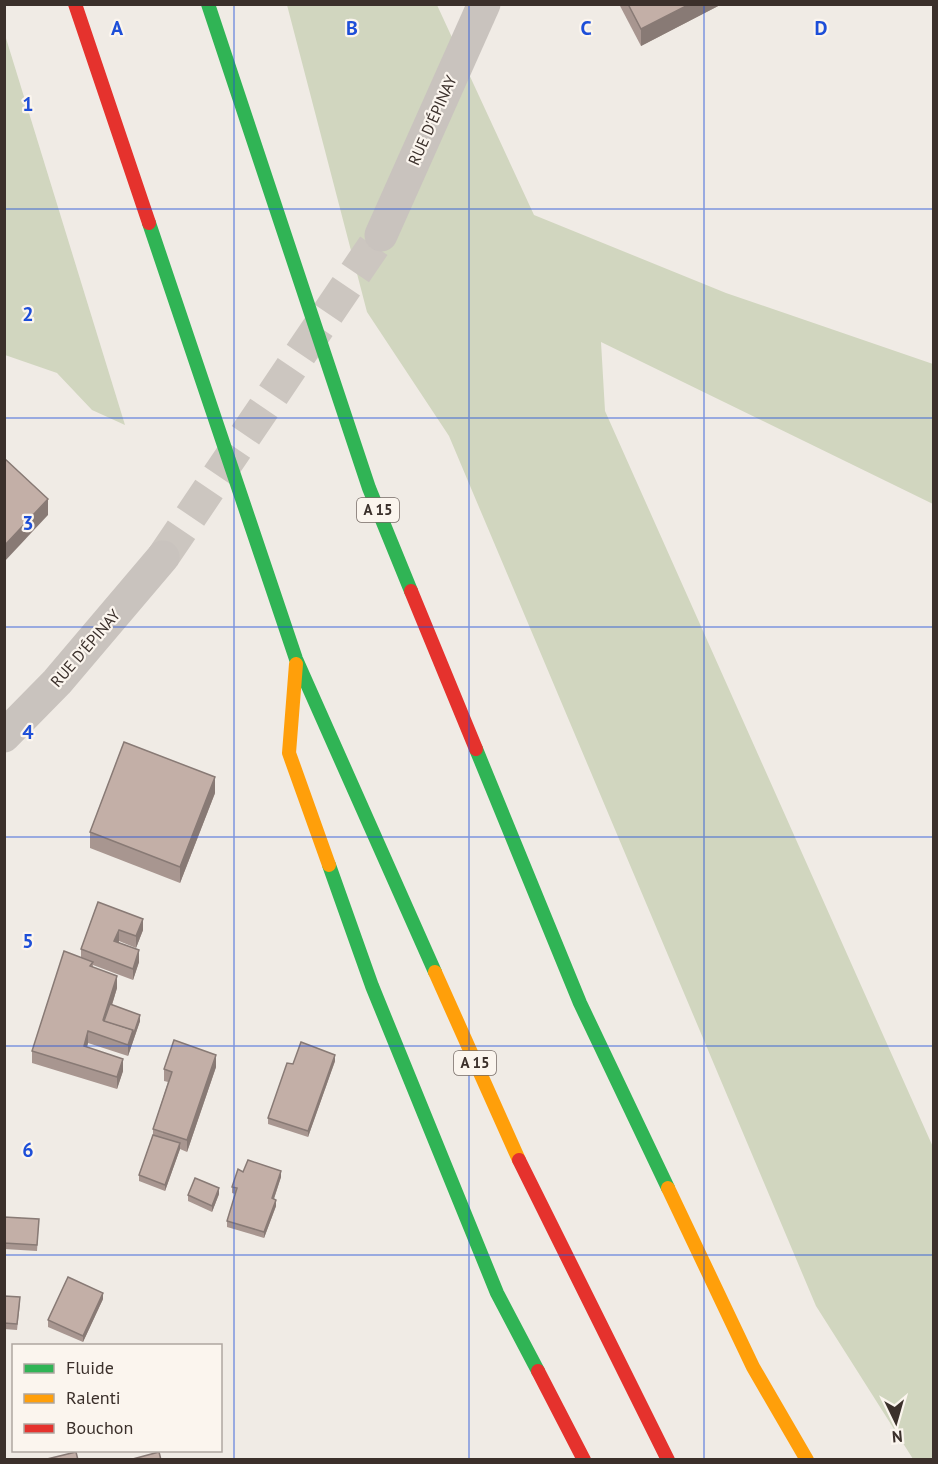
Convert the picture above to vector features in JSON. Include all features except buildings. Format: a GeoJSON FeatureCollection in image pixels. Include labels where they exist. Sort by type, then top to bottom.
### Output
{"type":"FeatureCollection","features":[{"type":"Feature","properties":{"kind":"highway","name":"A 15"},"geometry":{"type":"LineString","coordinates":[[75,4],[296,659],[511,1143],[668,1460]]}},
{"type":"Feature","properties":{"kind":"highway","name":"A 15"},"geometry":{"type":"LineString","coordinates":[[208,4],[369,488],[580,1003],[753,1367],[807,1460]]}},
{"type":"Feature","properties":{"kind":"highway"},"geometry":{"type":"LineString","coordinates":[[296,659],[289,753],[372,986],[497,1293],[584,1460]]}},
{"type":"Feature","properties":{"kind":"highway"},"geometry":{"type":"LineString","coordinates":[[566,1449],[567,1428]]}},
{"type":"Feature","properties":{"kind":"street","name":"RUE D'ÉPINAY"},"geometry":{"type":"LineString","coordinates":[[381,235],[484,4]]}},
{"type":"Feature","properties":{"kind":"street","name":"RUE D'ÉPINAY"},"geometry":{"type":"LineString","coordinates":[[4,736],[57,682],[163,557]]}},
{"type":"Feature","properties":{"kind":"green space"},"geometry":{"type":"Polygon","coordinates":[[[287,5],[437,5],[534,215],[726,293],[933,364],[933,504],[601,342],[605,411],[933,1147],[933,1459],[913,1459],[816,1306],[449,436],[367,312],[287,5]]]}},
{"type":"Feature","properties":{"kind":"green space"},"geometry":{"type":"Polygon","coordinates":[[[4,35],[125,425],[92,410],[57,373],[5,355],[4,35]]]}},
{"type":"Feature","properties":{"kind":"tunnel"},"geometry":{"type":"LineString","coordinates":[[163,557],[381,235]]}},
{"type":"Feature","properties":{"kind":"traffic: fast"},"geometry":{"type":"LineString","coordinates":[[208,4],[369,488],[411,591]]}},
{"type":"Feature","properties":{"kind":"traffic: fast"},"geometry":{"type":"LineString","coordinates":[[149,223],[296,659],[435,972]]}},
{"type":"Feature","properties":{"kind":"traffic: fast"},"geometry":{"type":"LineString","coordinates":[[476,749],[580,1003],[668,1188]]}},
{"type":"Feature","properties":{"kind":"traffic: fast"},"geometry":{"type":"LineString","coordinates":[[329,865],[372,986],[497,1293],[538,1371]]}},
{"type":"Feature","properties":{"kind":"traffic: slow"},"geometry":{"type":"LineString","coordinates":[[296,664],[289,753],[329,865]]}},
{"type":"Feature","properties":{"kind":"traffic: slow"},"geometry":{"type":"LineString","coordinates":[[435,972],[519,1160]]}},
{"type":"Feature","properties":{"kind":"traffic: slow"},"geometry":{"type":"LineString","coordinates":[[668,1188],[753,1367],[807,1460]]}},
{"type":"Feature","properties":{"kind":"traffic: jam"},"geometry":{"type":"LineString","coordinates":[[75,4],[149,223]]}},
{"type":"Feature","properties":{"kind":"traffic: jam"},"geometry":{"type":"LineString","coordinates":[[411,591],[476,749]]}},
{"type":"Feature","properties":{"kind":"traffic: jam"},"geometry":{"type":"LineString","coordinates":[[519,1160],[668,1460]]}},
{"type":"Feature","properties":{"kind":"traffic: jam"},"geometry":{"type":"LineString","coordinates":[[538,1371],[584,1460]]}}]}
